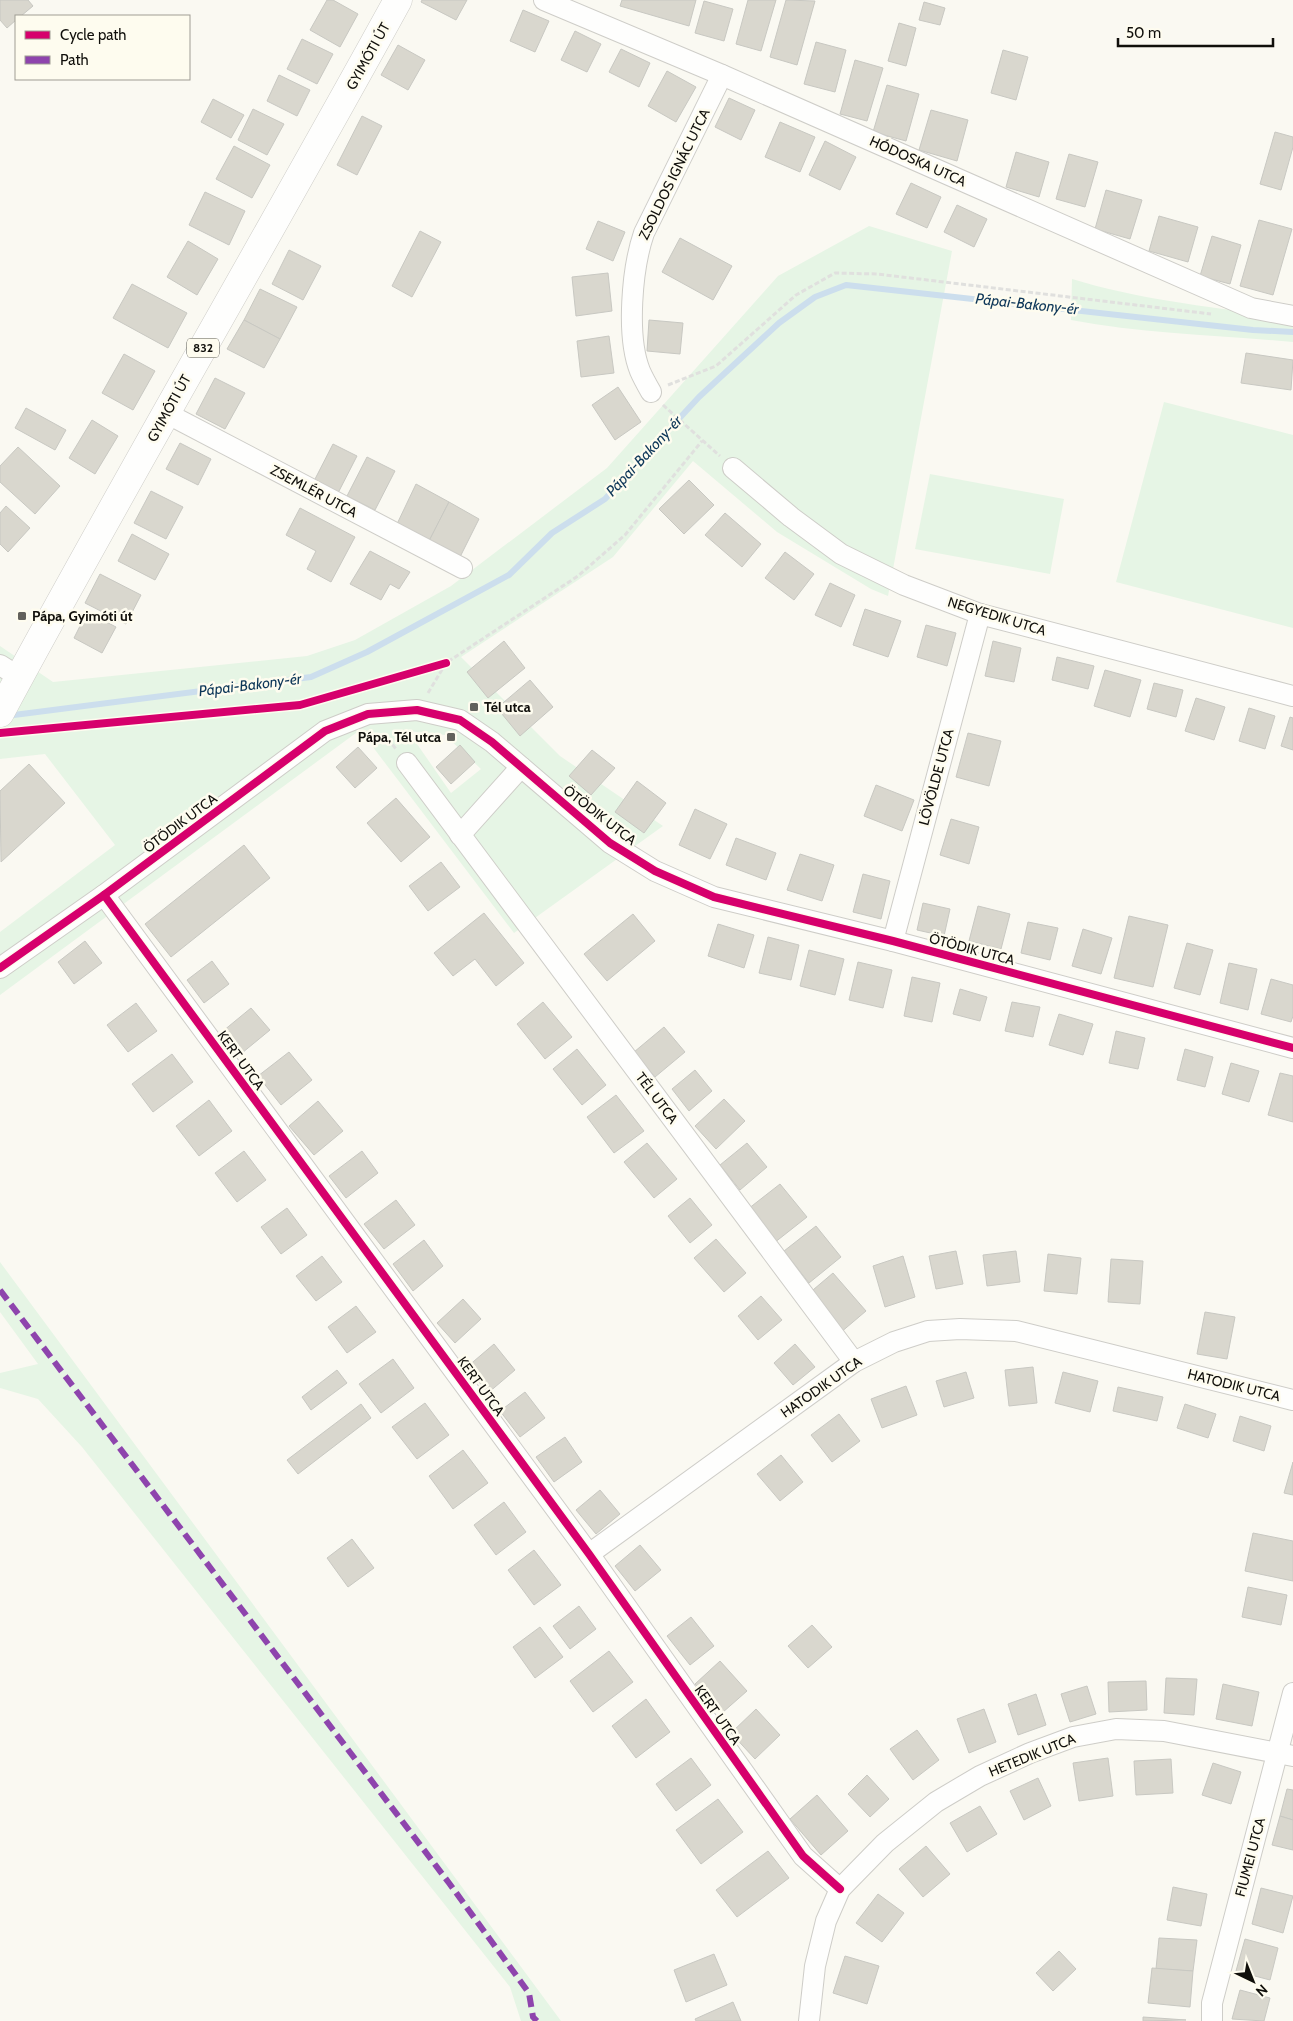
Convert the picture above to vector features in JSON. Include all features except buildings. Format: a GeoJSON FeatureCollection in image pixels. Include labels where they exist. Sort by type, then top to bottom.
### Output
{"type":"FeatureCollection","features":[{"type":"Feature","properties":{"kind":"main road","name":"GYIMÓTI ÚT"},"geometry":{"type":"LineString","coordinates":[[7,688],[298,183],[398,0]]}},
{"type":"Feature","properties":{"kind":"street","name":"HÓDOSKA UTCA"},"geometry":{"type":"LineString","coordinates":[[544,0],[722,75],[1251,308],[1293,316]]}},
{"type":"Feature","properties":{"kind":"street","name":"ZSOLDOS IGNÁC UTCA"},"geometry":{"type":"LineString","coordinates":[[657,398],[640,371],[632,342],[634,270],[644,233],[722,75]]}},
{"type":"Feature","properties":{"kind":"street","name":"ZSEMLÉR UTCA"},"geometry":{"type":"LineString","coordinates":[[166,413],[462,568]]}},
{"type":"Feature","properties":{"kind":"street","name":"NEGYEDIK UTCA"},"geometry":{"type":"LineString","coordinates":[[733,468],[791,517],[841,554],[904,585],[980,614],[1293,696]]}},
{"type":"Feature","properties":{"kind":"street","name":"LÖVÖLDE UTCA"},"geometry":{"type":"LineString","coordinates":[[893,941],[980,614]]}},
{"type":"Feature","properties":{"kind":"street","name":"ÖTÖDIK UTCA"},"geometry":{"type":"LineString","coordinates":[[0,968],[104,895],[325,731],[368,714],[417,710],[460,720],[492,742],[610,843],[655,871],[714,897],[893,941],[1293,1048]]}},
{"type":"Feature","properties":{"kind":"street","name":"TÉL UTCA"},"geometry":{"type":"LineString","coordinates":[[407,763],[854,1362]]}},
{"type":"Feature","properties":{"kind":"street"},"geometry":{"type":"LineString","coordinates":[[460,835],[522,767]]}},
{"type":"Feature","properties":{"kind":"street","name":"KERT UTCA"},"geometry":{"type":"LineString","coordinates":[[104,895],[589,1554],[803,1856],[840,1890]]}},
{"type":"Feature","properties":{"kind":"street","name":"HATODIK UTCA"},"geometry":{"type":"LineString","coordinates":[[589,1554],[854,1362],[894,1342],[928,1331],[960,1329],[1016,1331],[1293,1400]]}},
{"type":"Feature","properties":{"kind":"street","name":"FIUMEI UTCA"},"geometry":{"type":"LineString","coordinates":[[1212,2021],[1212,2002],[1285,1754],[1293,1693]]}},
{"type":"Feature","properties":{"kind":"street","name":"HETEDIK UTCA"},"geometry":{"type":"LineString","coordinates":[[809,2021],[815,1966],[826,1921],[840,1890],[884,1843],[936,1802],[980,1776],[1074,1737],[1116,1729],[1164,1731],[1285,1754]]}},
{"type":"Feature","properties":{"kind":"path"},"geometry":{"type":"LineString","coordinates":[[417,710],[446,663],[578,576],[625,534],[702,441],[657,398],[716,366],[796,295],[835,273],[877,274],[1216,314]]}},
{"type":"Feature","properties":{"kind":"path"},"geometry":{"type":"LineString","coordinates":[[368,714],[407,763]]}},
{"type":"Feature","properties":{"kind":"green space"},"geometry":{"type":"Polygon","coordinates":[[[869,226],[952,251],[888,596],[871,589],[777,532],[693,461],[613,557],[461,657],[560,756],[663,826],[514,933],[360,730],[0,995],[0,932],[115,845],[45,754],[0,759],[0,646],[53,682],[307,656],[355,640],[451,586],[607,468],[778,276],[869,226]],[[408,731],[451,793],[481,769],[445,735],[408,731]]]}},
{"type":"Feature","properties":{"kind":"green space"},"geometry":{"type":"Polygon","coordinates":[[[1072,279],[1099,287],[1154,298],[1293,318],[1293,342],[1154,331],[1071,320],[1072,279]]]}},
{"type":"Feature","properties":{"kind":"green space"},"geometry":{"type":"Polygon","coordinates":[[[1164,402],[1293,435],[1293,628],[1116,582],[1164,402]]]}},
{"type":"Feature","properties":{"kind":"green space"},"geometry":{"type":"Polygon","coordinates":[[[930,474],[1064,499],[1050,574],[915,549],[930,474]]]}},
{"type":"Feature","properties":{"kind":"green space"},"geometry":{"type":"Polygon","coordinates":[[[0,1262],[561,2021],[521,2021],[510,1987],[82,1447],[38,1399],[0,1388],[0,1373],[38,1364],[0,1312],[0,1262]]]}},
{"type":"Feature","properties":{"kind":"waterway","name":"Pápai-Bakony-ér"},"geometry":{"type":"LineString","coordinates":[[6,716],[311,677],[367,652],[509,575],[552,533],[605,499],[699,397],[779,323],[815,297],[846,285],[1253,330],[1293,332]]}},
{"type":"Feature","properties":{"kind":"marked path"},"geometry":{"type":"LineString","coordinates":[[0,1290],[449,1883],[529,1993],[533,2017],[537,2021]]}},
{"type":"Feature","properties":{"kind":"cycle path"},"geometry":{"type":"LineString","coordinates":[[0,733],[300,705],[446,663]]}},
{"type":"Feature","properties":{"kind":"cycle path"},"geometry":{"type":"LineString","coordinates":[[0,968],[104,895],[325,731],[368,714],[417,710],[460,720],[492,742],[610,843],[655,871],[714,897],[893,941],[1293,1048]]}},
{"type":"Feature","properties":{"kind":"cycle path"},"geometry":{"type":"LineString","coordinates":[[104,895],[589,1554],[803,1856],[840,1889]]}},
{"type":"Feature","properties":{"kind":"place","name":"Pápa, Gyimóti út"},"geometry":{"type":"Point","coordinates":[22,616]}},
{"type":"Feature","properties":{"kind":"place","name":"Tél utca"},"geometry":{"type":"Point","coordinates":[474,707]}},
{"type":"Feature","properties":{"kind":"place","name":"Pápa, Tél utca"},"geometry":{"type":"Point","coordinates":[451,737]}}]}
